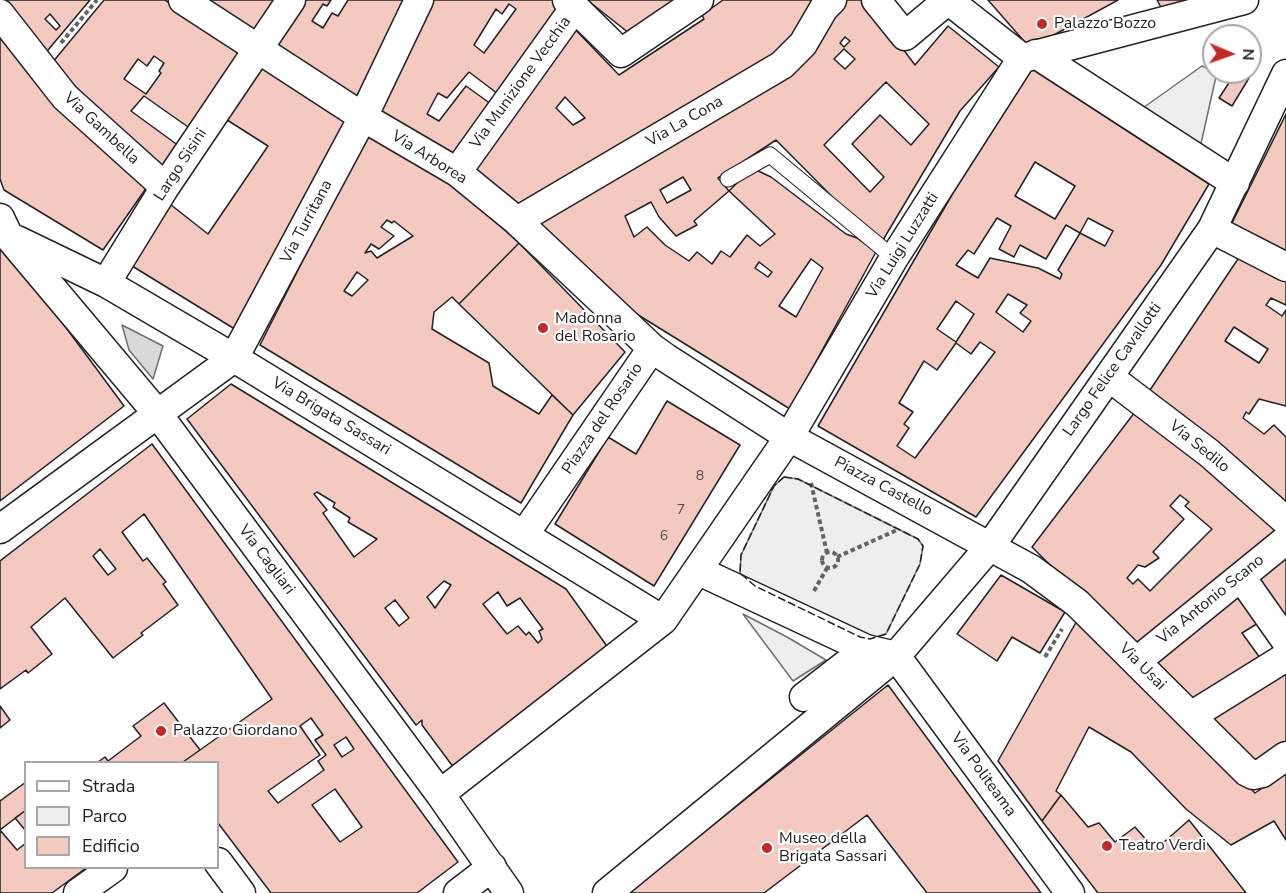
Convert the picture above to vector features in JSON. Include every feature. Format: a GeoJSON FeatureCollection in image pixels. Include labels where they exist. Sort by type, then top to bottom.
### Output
{"type":"FeatureCollection","features":[{"type":"Feature","properties":{"kind":"street","name":"Via Arborea"},"geometry":{"type":"LineString","coordinates":[[183,0],[363,117],[457,172],[517,221],[652,348]]}},
{"type":"Feature","properties":{"kind":"street","name":"Largo Sisini"},"geometry":{"type":"LineString","coordinates":[[106,283],[165,188],[291,0]]}},
{"type":"Feature","properties":{"kind":"street","name":"Via Turritana"},"geometry":{"type":"LineString","coordinates":[[0,529],[234,358],[363,117],[419,0]]}},
{"type":"Feature","properties":{"kind":"street","name":"Via Munizione Vecchia"},"geometry":{"type":"LineString","coordinates":[[457,172],[571,3],[621,53],[699,0]]}},
{"type":"Feature","properties":{"kind":"street","name":"Via La Cona"},"geometry":{"type":"LineString","coordinates":[[517,221],[782,65],[803,44],[824,8],[832,0]]}},
{"type":"Feature","properties":{"kind":"street"},"geometry":{"type":"LineString","coordinates":[[876,0],[905,36],[948,0],[1029,56],[1233,188]]}},
{"type":"Feature","properties":{"kind":"street"},"geometry":{"type":"LineString","coordinates":[[1029,56],[1244,0]]}},
{"type":"Feature","properties":{"kind":"street","name":"Via Gambella"},"geometry":{"type":"LineString","coordinates":[[0,14],[65,97],[165,188]]}},
{"type":"Feature","properties":{"kind":"street","name":"Via Luigi Luzzatti"},"geometry":{"type":"LineString","coordinates":[[789,436],[894,258],[1029,56]]}},
{"type":"Feature","properties":{"kind":"street","name":"Largo Felice Cavallotti"},"geometry":{"type":"LineString","coordinates":[[991,545],[1212,229],[1286,74]]}},
{"type":"Feature","properties":{"kind":"street","name":"Via Brigata Sassari"},"geometry":{"type":"LineString","coordinates":[[5,227],[234,358],[663,620]]}},
{"type":"Feature","properties":{"kind":"street","name":"Via Cagliari"},"geometry":{"type":"LineString","coordinates":[[5,227],[157,413],[440,794],[509,893]]}},
{"type":"Feature","properties":{"kind":"street"},"geometry":{"type":"LineString","coordinates":[[1212,229],[1286,267]]}},
{"type":"Feature","properties":{"kind":"street","name":"Piazza del Rosario"},"geometry":{"type":"LineString","coordinates":[[524,536],[652,348],[789,436]]}},
{"type":"Feature","properties":{"kind":"street","name":"Via Sedilo"},"geometry":{"type":"LineString","coordinates":[[1109,377],[1209,453],[1286,521]]}},
{"type":"Feature","properties":{"kind":"street"},"geometry":{"type":"LineString","coordinates":[[440,794],[663,620],[699,571],[789,436]]}},
{"type":"Feature","properties":{"kind":"street","name":"Piazza Castello"},"geometry":{"type":"LineString","coordinates":[[789,436],[991,545]]}},
{"type":"Feature","properties":{"kind":"street","name":"Via Antonio Scano"},"geometry":{"type":"LineString","coordinates":[[1137,661],[1286,540]]}},
{"type":"Feature","properties":{"kind":"street"},"geometry":{"type":"LineString","coordinates":[[607,893],[896,656],[991,545]]}},
{"type":"Feature","properties":{"kind":"street","name":"Via Usai"},"geometry":{"type":"LineString","coordinates":[[991,545],[1031,569],[1077,603],[1253,775],[1262,773],[1286,756]]}},
{"type":"Feature","properties":{"kind":"street"},"geometry":{"type":"LineString","coordinates":[[699,571],[724,591],[866,649],[896,656]]}},
{"type":"Feature","properties":{"kind":"street"},"geometry":{"type":"LineString","coordinates":[[1240,577],[1286,642]]}},
{"type":"Feature","properties":{"kind":"street"},"geometry":{"type":"LineString","coordinates":[[804,697],[866,649]]}},
{"type":"Feature","properties":{"kind":"street","name":"Via Politeama"},"geometry":{"type":"LineString","coordinates":[[896,656],[1070,893]]}},
{"type":"Feature","properties":{"kind":"street"},"geometry":{"type":"LineString","coordinates":[[1191,716],[1286,657]]}},
{"type":"Feature","properties":{"kind":"street"},"geometry":{"type":"LineString","coordinates":[[219,863],[241,893]]}},
{"type":"Feature","properties":{"kind":"street"},"geometry":{"type":"LineString","coordinates":[[458,893],[492,867]]}},
{"type":"Feature","properties":{"kind":"street"},"geometry":{"type":"LineString","coordinates":[[78,893],[110,869]]}},
{"type":"Feature","properties":{"kind":"lane"},"geometry":{"type":"LineString","coordinates":[[728,179],[770,155],[894,258]]}},
{"type":"Feature","properties":{"kind":"path"},"geometry":{"type":"LineString","coordinates":[[41,66],[97,0]]}},
{"type":"Feature","properties":{"kind":"path"},"geometry":{"type":"LineString","coordinates":[[809,477],[827,553]]}},
{"type":"Feature","properties":{"kind":"path"},"geometry":{"type":"LineString","coordinates":[[837,556],[900,528]]}},
{"type":"Feature","properties":{"kind":"path"},"geometry":{"type":"LineString","coordinates":[[827,553],[822,559],[827,568],[836,566],[837,556]]}},
{"type":"Feature","properties":{"kind":"path"},"geometry":{"type":"LineString","coordinates":[[827,553],[834,553],[837,556]]}},
{"type":"Feature","properties":{"kind":"green space"},"geometry":{"type":"Polygon","coordinates":[[[1202,66],[1202,84],[1214,84],[1200,148],[1140,110],[1202,66]]]}},
{"type":"Feature","properties":{"kind":"green space"},"geometry":{"type":"Polygon","coordinates":[[[784,477],[798,479],[918,539],[923,546],[920,564],[886,634],[870,639],[746,581],[740,573],[741,555],[774,486],[784,477]]]}},
{"type":"Feature","properties":{"kind":"green space"},"geometry":{"type":"Polygon","coordinates":[[[743,614],[787,637],[826,660],[793,681],[743,614]]]}},
{"type":"Feature","properties":{"kind":"shaded area"},"geometry":{"type":"Polygon","coordinates":[[[122,325],[163,346],[153,379],[129,350],[122,325]]]}},
{"type":"Feature","properties":{"kind":"building"},"geometry":{"type":"Polygon","coordinates":[[[0,0],[90,0],[43,56],[0,5],[0,0]],[[50,14],[45,19],[56,30],[60,26],[50,14]]]}},
{"type":"Feature","properties":{"kind":"building"},"geometry":{"type":"Polygon","coordinates":[[[104,0],[165,0],[246,52],[191,129],[144,96],[131,111],[179,146],[160,172],[52,63],[104,0]],[[154,56],[147,66],[138,59],[124,79],[146,94],[161,73],[159,71],[164,63],[154,56]]]}},
{"type":"Feature","properties":{"kind":"building"},"geometry":{"type":"Polygon","coordinates":[[[199,0],[282,0],[253,39],[199,0]]]}},
{"type":"Feature","properties":{"kind":"building"},"geometry":{"type":"Polygon","coordinates":[[[302,0],[331,0],[327,6],[323,4],[312,21],[323,28],[332,13],[338,16],[348,0],[409,0],[359,105],[271,50],[302,0]]]}},
{"type":"Feature","properties":{"kind":"building"},"geometry":{"type":"Polygon","coordinates":[[[429,0],[557,0],[563,4],[498,94],[469,72],[447,98],[438,93],[427,114],[439,121],[466,86],[491,104],[449,164],[375,117],[429,0]],[[509,4],[502,14],[496,9],[474,45],[484,53],[516,9],[509,4]]]}},
{"type":"Feature","properties":{"kind":"building"},"geometry":{"type":"Polygon","coordinates":[[[587,0],[687,0],[634,37],[587,0]]]}},
{"type":"Feature","properties":{"kind":"building"},"geometry":{"type":"Polygon","coordinates":[[[723,0],[823,0],[797,42],[521,208],[464,172],[571,25],[619,75],[704,19],[702,15],[723,0]],[[565,97],[556,108],[573,125],[585,118],[565,97]]]}},
{"type":"Feature","properties":{"kind":"building"},"geometry":{"type":"Polygon","coordinates":[[[839,0],[866,0],[915,65],[948,26],[999,67],[960,111],[880,245],[776,140],[718,178],[729,191],[752,168],[771,177],[846,234],[857,238],[876,252],[790,409],[627,308],[535,223],[803,63],[839,0]],[[845,37],[840,43],[844,47],[850,41],[845,37]],[[844,49],[834,59],[845,69],[855,59],[844,49]],[[886,82],[824,145],[870,192],[884,177],[852,144],[880,115],[911,145],[929,124],[886,82]],[[683,177],[660,190],[667,203],[691,190],[683,177]],[[729,191],[694,221],[697,225],[676,236],[659,217],[651,202],[625,216],[634,237],[647,227],[665,245],[689,261],[697,252],[712,264],[721,251],[730,257],[747,235],[760,246],[775,234],[729,191]],[[811,259],[779,306],[796,317],[823,268],[811,259]],[[759,262],[755,268],[768,277],[772,272],[759,262]]]}},
{"type":"Feature","properties":{"kind":"building","name":"Palazzo Bozzo"},"geometry":{"type":"Polygon","coordinates":[[[988,0],[1118,0],[1030,48],[988,0]]]}},
{"type":"Feature","properties":{"kind":"building"},"geometry":{"type":"Polygon","coordinates":[[[1157,0],[1185,0],[1186,3],[1164,13],[1157,0]]]}},
{"type":"Feature","properties":{"kind":"building"},"geometry":{"type":"Polygon","coordinates":[[[0,36],[147,187],[103,250],[4,190],[0,179],[0,36]]]}},
{"type":"Feature","properties":{"kind":"building"},"geometry":{"type":"Polygon","coordinates":[[[262,61],[352,119],[238,331],[124,261],[166,201],[208,234],[268,146],[224,118],[262,61]]]}},
{"type":"Feature","properties":{"kind":"building"},"geometry":{"type":"Polygon","coordinates":[[[1032,69],[1209,184],[1161,265],[976,517],[818,426],[953,193],[1032,69]],[[1035,162],[1015,196],[1055,219],[1075,186],[1035,162]],[[997,218],[974,254],[968,250],[956,265],[978,278],[990,258],[1038,268],[1060,279],[1062,274],[1058,270],[1080,233],[1066,225],[1046,259],[1020,245],[1014,257],[999,249],[1011,226],[997,218]],[[1088,218],[1080,233],[1105,246],[1113,231],[1088,218]],[[1008,294],[996,312],[1023,332],[1031,321],[1020,313],[1027,305],[1008,294]],[[956,301],[937,329],[956,342],[974,314],[956,301]],[[980,342],[971,354],[956,343],[937,370],[924,361],[899,403],[913,412],[904,424],[909,428],[897,446],[915,458],[995,352],[980,342]]]}},
{"type":"Feature","properties":{"kind":"building"},"geometry":{"type":"Polygon","coordinates":[[[1228,84],[1245,84],[1232,106],[1219,98],[1228,84]]]}},
{"type":"Feature","properties":{"kind":"building"},"geometry":{"type":"Polygon","coordinates":[[[1286,114],[1286,259],[1231,225],[1286,114]]]}},
{"type":"Feature","properties":{"kind":"building"},"geometry":{"type":"Polygon","coordinates":[[[369,130],[457,187],[519,243],[459,304],[452,297],[434,312],[432,329],[489,363],[493,386],[539,414],[552,395],[573,415],[521,503],[260,345],[369,130]],[[387,220],[381,227],[394,236],[379,249],[371,244],[365,253],[371,251],[377,258],[413,236],[394,221],[392,223],[387,220]],[[357,272],[344,291],[352,296],[368,280],[357,272]]]}},
{"type":"Feature","properties":{"kind":"building","name":"Madonna del Rosario"},"geometry":{"type":"Polygon","coordinates":[[[519,243],[625,352],[573,415],[459,304],[519,243]]]}},
{"type":"Feature","properties":{"kind":"building"},"geometry":{"type":"Polygon","coordinates":[[[0,244],[7,248],[124,406],[0,501],[0,244]]]}},
{"type":"Feature","properties":{"kind":"building"},"geometry":{"type":"Polygon","coordinates":[[[1242,253],[1286,279],[1286,305],[1271,298],[1266,305],[1282,316],[1286,310],[1286,406],[1259,399],[1249,414],[1246,412],[1243,418],[1264,434],[1274,425],[1286,437],[1286,514],[1146,396],[1242,253]],[[1234,327],[1225,341],[1259,363],[1268,349],[1234,327]]]}},
{"type":"Feature","properties":{"kind":"building"},"geometry":{"type":"Polygon","coordinates":[[[231,384],[566,589],[609,649],[454,768],[422,725],[422,720],[416,725],[187,419],[231,384]],[[317,492],[314,494],[327,510],[323,513],[354,557],[377,539],[348,522],[350,518],[333,507],[335,503],[317,492]],[[444,581],[427,597],[435,608],[451,585],[444,581]],[[498,592],[483,604],[507,634],[518,626],[526,635],[529,632],[538,643],[542,639],[539,631],[543,629],[520,598],[507,606],[498,592]],[[395,600],[385,608],[399,626],[409,618],[395,600]]]}},
{"type":"Feature","properties":{"kind":"building"},"geometry":{"type":"Polygon","coordinates":[[[667,401],[740,445],[654,586],[555,524],[608,437],[636,454],[667,401]]]}},
{"type":"Feature","properties":{"kind":"building"},"geometry":{"type":"Polygon","coordinates":[[[1138,408],[1283,528],[1137,652],[1032,547],[1138,408]],[[1180,495],[1170,506],[1184,519],[1153,552],[1159,558],[1145,567],[1138,565],[1127,578],[1133,584],[1138,579],[1150,591],[1212,529],[1185,506],[1189,502],[1180,495]]]}},
{"type":"Feature","properties":{"kind":"building"},"geometry":{"type":"Polygon","coordinates":[[[152,444],[458,862],[417,893],[271,893],[219,824],[219,761],[184,761],[272,699],[144,514],[122,532],[143,561],[147,558],[166,582],[163,584],[178,605],[113,658],[65,598],[31,627],[52,654],[28,673],[26,670],[0,689],[0,561],[152,444]],[[100,549],[93,556],[108,575],[116,569],[100,549]],[[311,718],[300,726],[320,755],[268,791],[278,803],[324,770],[318,761],[326,755],[315,740],[323,735],[311,718]],[[346,737],[334,745],[342,757],[354,749],[346,737]],[[335,789],[312,805],[340,842],[362,827],[335,789]]]}},
{"type":"Feature","properties":{"kind":"building"},"geometry":{"type":"Polygon","coordinates":[[[1286,552],[1286,627],[1250,579],[1286,552]]]}},
{"type":"Feature","properties":{"kind":"building"},"geometry":{"type":"Polygon","coordinates":[[[1001,575],[1065,612],[1040,653],[1012,637],[997,661],[957,634],[1001,575]]]}},
{"type":"Feature","properties":{"kind":"building"},"geometry":{"type":"Polygon","coordinates":[[[1240,588],[1263,620],[1242,633],[1263,662],[1194,708],[1148,662],[1240,588]]]}},
{"type":"Feature","properties":{"kind":"building"},"geometry":{"type":"Polygon","coordinates":[[[1079,617],[1255,793],[1286,772],[1286,840],[1274,821],[1231,845],[1186,809],[1131,752],[1089,727],[1056,791],[1061,795],[1042,821],[998,761],[1079,617]]]}},
{"type":"Feature","properties":{"kind":"building"},"geometry":{"type":"Polygon","coordinates":[[[1286,662],[1286,745],[1255,766],[1201,715],[1286,662]]]}},
{"type":"Feature","properties":{"kind":"building"},"geometry":{"type":"Polygon","coordinates":[[[888,685],[1041,893],[927,893],[867,815],[764,893],[628,893],[888,685]]]}},
{"type":"Feature","properties":{"kind":"building","name":"Palazzo Giordano"},"geometry":{"type":"Polygon","coordinates":[[[164,703],[200,750],[184,761],[108,761],[141,736],[133,726],[164,703]]]}},
{"type":"Feature","properties":{"kind":"building"},"geometry":{"type":"Polygon","coordinates":[[[0,706],[10,720],[0,728],[0,706]]]}},
{"type":"Feature","properties":{"kind":"building"},"geometry":{"type":"Polygon","coordinates":[[[24,783],[24,812],[0,830],[0,801],[24,783]]]}},
{"type":"Feature","properties":{"kind":"building","name":"Teatro Verdi"},"geometry":{"type":"Polygon","coordinates":[[[1061,795],[1088,827],[1099,823],[1115,842],[1135,827],[1155,850],[1189,820],[1246,893],[1098,893],[1042,821],[1061,795]]]}},
{"type":"Feature","properties":{"kind":"building"},"geometry":{"type":"Polygon","coordinates":[[[24,811],[24,829],[15,818],[24,811]]]}},
{"type":"Feature","properties":{"kind":"building"},"geometry":{"type":"Polygon","coordinates":[[[0,830],[17,850],[24,845],[24,869],[85,869],[52,893],[0,893],[0,830]]]}},
{"type":"Feature","properties":{"kind":"fence"},"geometry":{"type":"LineString","coordinates":[[784,477],[798,479],[918,539],[923,546],[920,564],[886,634],[870,639],[860,637],[755,586],[740,573],[741,555],[774,486],[784,477]]}},
{"type":"Feature","properties":{"kind":"place","name":"Palazzo Bozzo"},"geometry":{"type":"Point","coordinates":[1042,24]}},
{"type":"Feature","properties":{"kind":"place","name":"Madonna del Rosario"},"geometry":{"type":"Point","coordinates":[543,328]}},
{"type":"Feature","properties":{"kind":"place","name":"Palazzo Giordano"},"geometry":{"type":"Point","coordinates":[161,731]}},
{"type":"Feature","properties":{"kind":"place","name":"Teatro Verdi"},"geometry":{"type":"Point","coordinates":[1107,846]}},
{"type":"Feature","properties":{"kind":"place","name":"Museo della Brigata Sassari"},"geometry":{"type":"Point","coordinates":[767,848]}}]}
